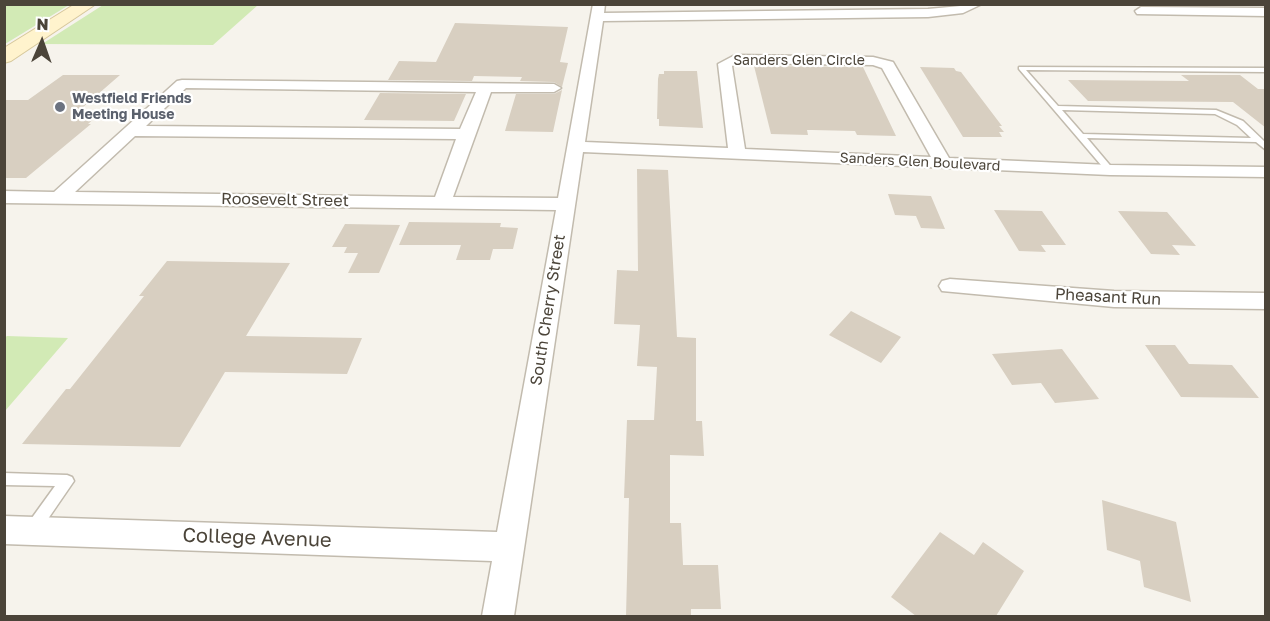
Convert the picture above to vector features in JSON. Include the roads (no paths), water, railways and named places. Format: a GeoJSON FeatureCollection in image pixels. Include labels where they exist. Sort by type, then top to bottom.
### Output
{"type":"FeatureCollection","features":[{"type":"Feature","properties":{"kind":"street"},"geometry":{"type":"LineString","coordinates":[[4,57],[88,4]]}},
{"type":"Feature","properties":{"kind":"street"},"geometry":{"type":"LineString","coordinates":[[597,11],[928,13],[963,9],[976,4]]}},
{"type":"Feature","properties":{"kind":"street","name":"South Cherry Street"},"geometry":{"type":"LineString","coordinates":[[498,616],[597,11]]}},
{"type":"Feature","properties":{"kind":"street"},"geometry":{"type":"LineString","coordinates":[[1141,11],[1266,12]]}},
{"type":"Feature","properties":{"kind":"street","name":"Sanders Glen Circle"},"geometry":{"type":"LineString","coordinates":[[737,153],[726,62],[735,59],[877,61],[889,66],[943,163]]}},
{"type":"Feature","properties":{"kind":"street"},"geometry":{"type":"LineString","coordinates":[[58,198],[182,84],[554,88]]}},
{"type":"Feature","properties":{"kind":"street"},"geometry":{"type":"LineString","coordinates":[[442,202],[485,87]]}},
{"type":"Feature","properties":{"kind":"street"},"geometry":{"type":"LineString","coordinates":[[131,131],[466,134]]}},
{"type":"Feature","properties":{"kind":"street","name":"Sanders Glen Boulevard"},"geometry":{"type":"LineString","coordinates":[[575,147],[1110,170],[1266,172]]}},
{"type":"Feature","properties":{"kind":"street","name":"Roosevelt Street"},"geometry":{"type":"LineString","coordinates":[[4,197],[566,204]]}},
{"type":"Feature","properties":{"kind":"street","name":"Pheasant Run"},"geometry":{"type":"LineString","coordinates":[[950,286],[1114,299],[1266,301]]}},
{"type":"Feature","properties":{"kind":"street","name":"College Avenue"},"geometry":{"type":"LineString","coordinates":[[18,530],[510,547]]}},
{"type":"Feature","properties":{"kind":"lane"},"geometry":{"type":"LineString","coordinates":[[1110,170],[1021,68],[1266,69]]}},
{"type":"Feature","properties":{"kind":"lane"},"geometry":{"type":"LineString","coordinates":[[1056,108],[1216,112],[1240,123],[1266,148]]}},
{"type":"Feature","properties":{"kind":"lane"},"geometry":{"type":"LineString","coordinates":[[1080,136],[1256,140]]}},
{"type":"Feature","properties":{"kind":"lane"},"geometry":{"type":"LineString","coordinates":[[4,479],[67,481],[18,530]]}},
{"type":"Feature","properties":{"kind":"place","name":"Westfield Friends Meeting House"},"geometry":{"type":"Point","coordinates":[60,107]}}]}
